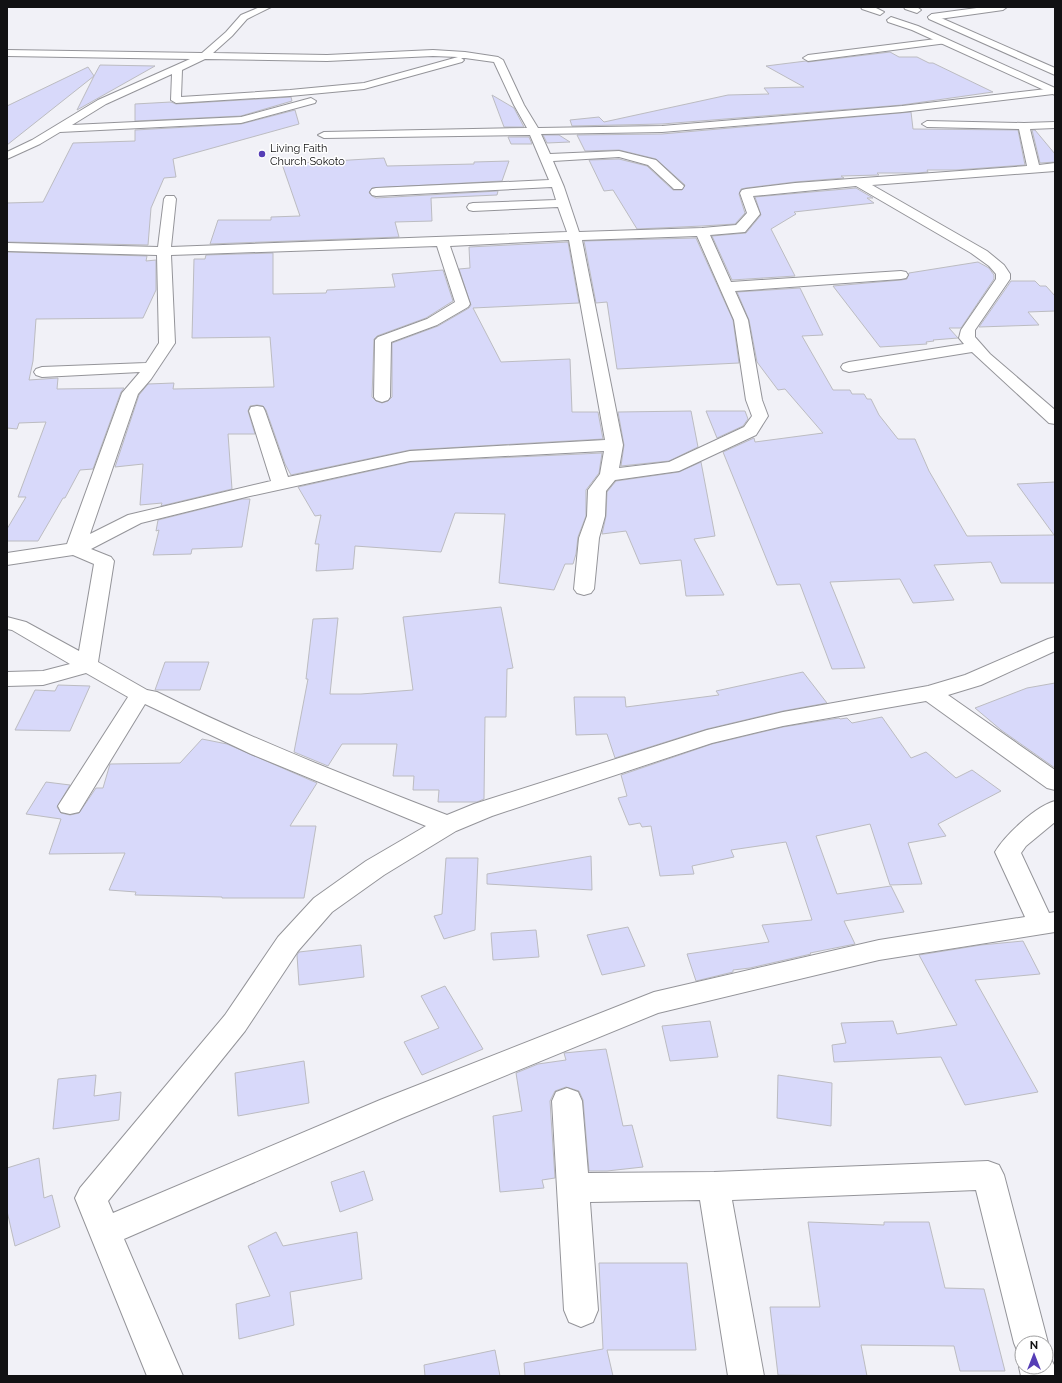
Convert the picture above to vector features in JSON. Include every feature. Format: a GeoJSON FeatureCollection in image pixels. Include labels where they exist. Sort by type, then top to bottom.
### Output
{"type":"FeatureCollection","features":[{"type":"Feature","properties":{"kind":"main road"},"geometry":{"type":"LineString","coordinates":[[241,7],[239,12],[244,17]]}},
{"type":"Feature","properties":{"kind":"main road"},"geometry":{"type":"LineString","coordinates":[[7,156],[57,129],[102,102],[200,57],[214,48],[244,17],[268,7]]}},
{"type":"Feature","properties":{"kind":"main road"},"geometry":{"type":"LineString","coordinates":[[865,7],[888,10],[983,7]]}},
{"type":"Feature","properties":{"kind":"main road"},"geometry":{"type":"LineString","coordinates":[[891,20],[917,21],[932,17],[1003,7]]}},
{"type":"Feature","properties":{"kind":"main road"},"geometry":{"type":"LineString","coordinates":[[912,9],[930,15],[1055,72]]}},
{"type":"Feature","properties":{"kind":"main road"},"geometry":{"type":"LineString","coordinates":[[888,10],[880,15],[910,26],[1054,91]]}},
{"type":"Feature","properties":{"kind":"main road"},"geometry":{"type":"LineString","coordinates":[[808,58],[944,41]]}},
{"type":"Feature","properties":{"kind":"main road"},"geometry":{"type":"LineString","coordinates":[[7,53],[327,58],[433,53],[473,56],[498,60],[545,158],[577,244],[614,445],[609,475],[597,490],[596,516],[590,538],[584,589]]}},
{"type":"Feature","properties":{"kind":"main road"},"geometry":{"type":"LineString","coordinates":[[57,129],[241,120],[473,56]]}},
{"type":"Feature","properties":{"kind":"main road"},"geometry":{"type":"LineString","coordinates":[[176,68],[176,100],[290,93],[364,86]]}},
{"type":"Feature","properties":{"kind":"main road"},"geometry":{"type":"LineString","coordinates":[[324,135],[662,129],[902,109],[1054,91]]}},
{"type":"Feature","properties":{"kind":"main road"},"geometry":{"type":"LineString","coordinates":[[927,124],[1024,126],[1055,125]]}},
{"type":"Feature","properties":{"kind":"main road"},"geometry":{"type":"LineString","coordinates":[[1024,126],[1034,169]]}},
{"type":"Feature","properties":{"kind":"main road"},"geometry":{"type":"LineString","coordinates":[[545,158],[619,154],[652,162],[678,186]]}},
{"type":"Feature","properties":{"kind":"main road"},"geometry":{"type":"LineString","coordinates":[[7,247],[164,251],[702,232],[740,229],[754,214],[746,193],[795,187],[1055,167]]}},
{"type":"Feature","properties":{"kind":"main road"},"geometry":{"type":"LineString","coordinates":[[858,182],[932,224],[980,254],[999,268],[1004,274],[968,330],[967,338],[1055,419]]}},
{"type":"Feature","properties":{"kind":"main road"},"geometry":{"type":"LineString","coordinates":[[376,192],[555,183]]}},
{"type":"Feature","properties":{"kind":"main road"},"geometry":{"type":"LineString","coordinates":[[75,549],[130,393],[151,367],[167,343],[164,251],[170,199]]}},
{"type":"Feature","properties":{"kind":"main road"},"geometry":{"type":"LineString","coordinates":[[473,207],[563,203]]}},
{"type":"Feature","properties":{"kind":"main road"},"geometry":{"type":"LineString","coordinates":[[609,475],[673,467],[750,431],[760,416],[754,400],[742,320],[702,232]]}},
{"type":"Feature","properties":{"kind":"main road"},"geometry":{"type":"LineString","coordinates":[[382,397],[383,340],[432,322],[463,304],[442,242]]}},
{"type":"Feature","properties":{"kind":"main road"},"geometry":{"type":"LineString","coordinates":[[726,287],[901,275]]}},
{"type":"Feature","properties":{"kind":"main road"},"geometry":{"type":"LineString","coordinates":[[849,367],[976,347]]}},
{"type":"Feature","properties":{"kind":"main road"},"geometry":{"type":"LineString","coordinates":[[42,372],[151,367]]}},
{"type":"Feature","properties":{"kind":"main road"},"geometry":{"type":"LineString","coordinates":[[257,411],[281,484]]}},
{"type":"Feature","properties":{"kind":"main road"},"geometry":{"type":"LineString","coordinates":[[7,559],[75,549],[135,519],[281,484],[410,456],[614,445]]}},
{"type":"Feature","properties":{"kind":"main road"},"geometry":{"type":"LineString","coordinates":[[75,549],[104,561],[87,666]]}},
{"type":"Feature","properties":{"kind":"main road"},"geometry":{"type":"LineString","coordinates":[[7,623],[19,626],[140,695],[149,697],[202,725],[447,825]]}},
{"type":"Feature","properties":{"kind":"main road"},"geometry":{"type":"LineString","coordinates":[[165,1376],[91,1198],[234,1023],[288,944],[323,904],[375,868],[447,825],[484,810],[707,737],[783,719],[930,693],[973,680],[1055,643]]}},
{"type":"Feature","properties":{"kind":"main road"},"geometry":{"type":"LineString","coordinates":[[7,678],[43,678],[87,666]]}},
{"type":"Feature","properties":{"kind":"main road"},"geometry":{"type":"LineString","coordinates":[[930,693],[1055,782]]}},
{"type":"Feature","properties":{"kind":"main road"},"geometry":{"type":"LineString","coordinates":[[70,806],[140,695]]}},
{"type":"Feature","properties":{"kind":"main road"},"geometry":{"type":"LineString","coordinates":[[105,1232],[391,1109],[654,1003],[879,950],[1048,922],[1008,852],[1017,840],[1055,809]]}},
{"type":"Feature","properties":{"kind":"main road"},"geometry":{"type":"LineString","coordinates":[[567,1101],[581,1310]]}},
{"type":"Feature","properties":{"kind":"main road"},"geometry":{"type":"LineString","coordinates":[[573,1188],[714,1186],[988,1175],[1029,1335]]}},
{"type":"Feature","properties":{"kind":"main road"},"geometry":{"type":"LineString","coordinates":[[714,1186],[746,1376]]}},
{"type":"Feature","properties":{"kind":"building"},"geometry":{"type":"Polygon","coordinates":[[[890,52],[899,57],[917,57],[929,63],[933,63],[993,92],[902,105],[662,124],[572,126],[570,120],[599,117],[604,122],[728,95],[769,94],[764,88],[804,87],[766,66],[890,52]]]}},
{"type":"Feature","properties":{"kind":"building"},"geometry":{"type":"Polygon","coordinates":[[[100,65],[155,66],[77,110],[100,65]]]}},
{"type":"Feature","properties":{"kind":"building"},"geometry":{"type":"Polygon","coordinates":[[[88,67],[94,76],[7,145],[7,106],[88,67]]]}},
{"type":"Feature","properties":{"kind":"building"},"geometry":{"type":"Polygon","coordinates":[[[492,95],[514,108],[524,127],[504,127],[492,95]]]}},
{"type":"Feature","properties":{"kind":"building"},"geometry":{"type":"Polygon","coordinates":[[[291,97],[292,101],[241,116],[135,121],[135,104],[171,102],[176,104],[291,97]]]}},
{"type":"Feature","properties":{"kind":"building"},"geometry":{"type":"Polygon","coordinates":[[[295,110],[299,124],[173,159],[176,177],[164,178],[151,208],[148,245],[7,242],[7,203],[43,202],[73,143],[135,141],[135,130],[241,124],[295,110]]]}},
{"type":"Feature","properties":{"kind":"building"},"geometry":{"type":"Polygon","coordinates":[[[911,112],[913,129],[1018,130],[1025,165],[956,170],[927,170],[928,172],[917,173],[877,173],[879,175],[841,176],[844,178],[746,188],[741,189],[739,194],[745,213],[735,224],[637,229],[613,190],[604,191],[589,160],[619,159],[647,166],[673,190],[682,190],[685,185],[656,159],[619,150],[585,151],[577,135],[662,134],[911,112]]]}},
{"type":"Feature","properties":{"kind":"building"},"geometry":{"type":"Polygon","coordinates":[[[1032,130],[1035,130],[1055,154],[1055,162],[1040,163],[1032,130]]]}},
{"type":"Feature","properties":{"kind":"building"},"geometry":{"type":"Polygon","coordinates":[[[543,135],[559,135],[570,142],[547,143],[543,135]]]}},
{"type":"Feature","properties":{"kind":"building"},"geometry":{"type":"Polygon","coordinates":[[[508,137],[529,137],[532,144],[511,144],[508,137]]]}},
{"type":"Feature","properties":{"kind":"building"},"geometry":{"type":"Polygon","coordinates":[[[384,158],[387,166],[474,164],[474,162],[509,161],[502,181],[372,188],[369,193],[376,198],[498,191],[497,195],[431,198],[432,221],[395,222],[399,237],[210,244],[218,220],[271,220],[271,217],[300,216],[282,164],[384,158]]]}},
{"type":"Feature","properties":{"kind":"building"},"geometry":{"type":"Polygon","coordinates":[[[856,188],[873,198],[867,198],[874,203],[794,212],[796,214],[771,229],[795,276],[732,280],[712,236],[746,233],[761,215],[755,197],[856,188]]]}},
{"type":"Feature","properties":{"kind":"building"},"geometry":{"type":"Polygon","coordinates":[[[696,238],[733,320],[739,363],[617,369],[607,302],[596,303],[584,241],[696,238]]]}},
{"type":"Feature","properties":{"kind":"building"},"geometry":{"type":"Polygon","coordinates":[[[568,242],[579,303],[473,308],[501,362],[570,359],[572,412],[598,412],[603,439],[410,450],[291,475],[285,464],[266,410],[263,406],[257,405],[250,406],[248,411],[255,434],[228,434],[232,489],[161,506],[162,503],[140,505],[143,464],[115,467],[139,395],[148,384],[174,383],[173,389],[274,387],[270,337],[192,338],[194,259],[205,259],[206,255],[273,253],[273,294],[326,293],[327,290],[395,287],[392,274],[443,270],[453,301],[426,318],[377,336],[374,339],[372,397],[376,401],[382,403],[388,401],[392,397],[392,343],[438,326],[469,308],[471,305],[459,269],[470,268],[469,247],[568,242]]]}},
{"type":"Feature","properties":{"kind":"building"},"geometry":{"type":"Polygon","coordinates":[[[7,252],[147,256],[146,261],[156,260],[156,290],[143,318],[36,319],[33,361],[29,380],[58,378],[57,389],[124,388],[121,392],[93,469],[80,470],[65,498],[63,498],[38,541],[7,541],[7,529],[26,497],[18,497],[46,422],[19,423],[17,429],[7,428],[7,252]]]}},
{"type":"Feature","properties":{"kind":"building"},"geometry":{"type":"Polygon","coordinates":[[[978,262],[989,268],[994,275],[994,279],[961,328],[949,328],[958,338],[933,340],[934,341],[926,342],[927,344],[880,347],[833,286],[901,280],[907,279],[909,273],[978,262]]]}},
{"type":"Feature","properties":{"kind":"building"},"geometry":{"type":"Polygon","coordinates":[[[1011,281],[1035,281],[1040,286],[1046,286],[1055,296],[1055,311],[1028,312],[1039,325],[979,327],[1011,281]]]}},
{"type":"Feature","properties":{"kind":"building"},"geometry":{"type":"Polygon","coordinates":[[[800,288],[823,335],[802,336],[833,390],[850,390],[852,394],[864,394],[867,399],[871,399],[879,415],[898,439],[915,439],[929,471],[967,536],[1054,535],[1017,484],[1055,482],[1055,583],[1001,583],[991,562],[934,565],[954,600],[913,603],[900,579],[830,582],[865,668],[832,669],[800,584],[777,585],[723,452],[754,438],[755,442],[823,433],[785,389],[778,390],[757,362],[749,320],[737,292],[800,288]]]}},
{"type":"Feature","properties":{"kind":"building"},"geometry":{"type":"Polygon","coordinates":[[[691,411],[698,447],[669,461],[621,466],[624,445],[618,412],[691,411]]]}},
{"type":"Feature","properties":{"kind":"building"},"geometry":{"type":"Polygon","coordinates":[[[706,411],[745,411],[748,419],[743,426],[717,438],[706,411]]]}},
{"type":"Feature","properties":{"kind":"building"},"geometry":{"type":"Polygon","coordinates":[[[602,453],[599,473],[586,490],[586,516],[578,537],[573,564],[565,564],[554,590],[499,583],[505,514],[455,513],[441,552],[355,546],[353,569],[316,571],[319,544],[315,544],[321,515],[315,516],[298,487],[410,462],[602,453]]]}},
{"type":"Feature","properties":{"kind":"building"},"geometry":{"type":"Polygon","coordinates":[[[701,462],[715,536],[694,539],[724,595],[686,596],[681,560],[640,564],[626,531],[602,534],[606,516],[607,492],[616,481],[679,472],[701,462]]]}},
{"type":"Feature","properties":{"kind":"building"},"geometry":{"type":"Polygon","coordinates":[[[242,499],[250,499],[242,547],[192,549],[191,554],[153,555],[159,530],[156,531],[158,520],[242,499]]]}},
{"type":"Feature","properties":{"kind":"building"},"geometry":{"type":"Polygon","coordinates":[[[501,607],[513,668],[507,669],[506,717],[485,717],[484,799],[477,802],[438,802],[439,790],[413,790],[414,776],[393,776],[397,744],[342,744],[328,766],[294,752],[308,679],[306,679],[313,619],[338,618],[330,694],[361,694],[413,690],[403,617],[501,607]]]}},
{"type":"Feature","properties":{"kind":"building"},"geometry":{"type":"Polygon","coordinates":[[[165,662],[209,662],[200,690],[155,690],[165,662]]]}},
{"type":"Feature","properties":{"kind":"building"},"geometry":{"type":"Polygon","coordinates":[[[803,672],[827,703],[783,711],[707,729],[615,758],[607,734],[576,735],[574,697],[625,697],[626,707],[719,695],[716,691],[803,672]]]}},
{"type":"Feature","properties":{"kind":"building"},"geometry":{"type":"Polygon","coordinates":[[[1055,683],[1055,768],[1001,730],[975,708],[1027,688],[1055,683]]]}},
{"type":"Feature","properties":{"kind":"building"},"geometry":{"type":"Polygon","coordinates":[[[58,685],[90,686],[70,731],[15,730],[35,690],[55,691],[58,685]]]}},
{"type":"Feature","properties":{"kind":"building"},"geometry":{"type":"Polygon","coordinates":[[[882,717],[911,758],[926,752],[956,778],[972,770],[1001,791],[938,824],[946,836],[908,843],[922,884],[890,885],[870,824],[816,836],[837,894],[891,886],[904,912],[844,921],[855,944],[810,953],[811,954],[750,968],[733,970],[733,972],[696,981],[687,954],[769,942],[762,925],[812,920],[786,842],[731,850],[734,857],[692,866],[694,874],[660,876],[651,826],[642,827],[640,823],[629,825],[618,798],[627,796],[621,775],[712,744],[783,727],[839,718],[847,718],[852,723],[882,717]]]}},
{"type":"Feature","properties":{"kind":"building"},"geometry":{"type":"Polygon","coordinates":[[[202,739],[227,744],[317,783],[290,826],[316,826],[304,898],[222,898],[135,895],[136,892],[109,890],[125,853],[49,854],[61,819],[26,814],[46,782],[70,785],[57,807],[61,813],[70,815],[79,813],[96,788],[103,788],[110,764],[180,763],[202,739]]]}},
{"type":"Feature","properties":{"kind":"building"},"geometry":{"type":"Polygon","coordinates":[[[591,856],[592,890],[487,884],[487,874],[591,856]]]}},
{"type":"Feature","properties":{"kind":"building"},"geometry":{"type":"Polygon","coordinates":[[[446,858],[478,858],[475,930],[444,939],[434,916],[442,914],[446,858]]]}},
{"type":"Feature","properties":{"kind":"building"},"geometry":{"type":"Polygon","coordinates":[[[628,927],[645,966],[602,975],[587,935],[628,927]]]}},
{"type":"Feature","properties":{"kind":"building"},"geometry":{"type":"Polygon","coordinates":[[[536,930],[539,957],[493,960],[491,933],[536,930]]]}},
{"type":"Feature","properties":{"kind":"building"},"geometry":{"type":"Polygon","coordinates":[[[1023,941],[1040,974],[975,980],[1038,1092],[965,1105],[941,1057],[834,1062],[832,1045],[846,1043],[841,1023],[893,1021],[897,1034],[957,1025],[919,955],[981,945],[1023,941]]]}},
{"type":"Feature","properties":{"kind":"building"},"geometry":{"type":"Polygon","coordinates":[[[361,945],[364,977],[299,985],[297,955],[299,952],[361,945]]]}},
{"type":"Feature","properties":{"kind":"building"},"geometry":{"type":"Polygon","coordinates":[[[445,986],[483,1049],[422,1075],[404,1042],[439,1028],[421,996],[445,986]]]}},
{"type":"Feature","properties":{"kind":"building"},"geometry":{"type":"Polygon","coordinates":[[[710,1021],[718,1057],[670,1061],[662,1026],[710,1021]]]}},
{"type":"Feature","properties":{"kind":"building"},"geometry":{"type":"Polygon","coordinates":[[[606,1049],[623,1126],[632,1125],[643,1167],[607,1171],[589,1171],[583,1100],[579,1091],[566,1087],[555,1091],[550,1101],[555,1178],[542,1180],[544,1188],[500,1192],[493,1116],[522,1111],[516,1073],[538,1064],[566,1060],[564,1053],[606,1049]]]}},
{"type":"Feature","properties":{"kind":"building"},"geometry":{"type":"Polygon","coordinates":[[[304,1061],[309,1103],[238,1116],[235,1073],[304,1061]]]}},
{"type":"Feature","properties":{"kind":"building"},"geometry":{"type":"Polygon","coordinates":[[[96,1075],[94,1096],[121,1092],[119,1120],[53,1129],[58,1079],[96,1075]]]}},
{"type":"Feature","properties":{"kind":"building"},"geometry":{"type":"Polygon","coordinates":[[[778,1075],[832,1083],[831,1126],[777,1118],[778,1075]]]}},
{"type":"Feature","properties":{"kind":"building"},"geometry":{"type":"Polygon","coordinates":[[[39,1158],[44,1198],[52,1195],[60,1227],[15,1246],[7,1211],[7,1168],[39,1158]]]}},
{"type":"Feature","properties":{"kind":"building"},"geometry":{"type":"Polygon","coordinates":[[[364,1171],[373,1200],[340,1212],[331,1182],[364,1171]]]}},
{"type":"Feature","properties":{"kind":"building"},"geometry":{"type":"Polygon","coordinates":[[[808,1222],[884,1225],[884,1222],[929,1222],[945,1288],[984,1289],[1005,1371],[960,1371],[954,1346],[861,1345],[867,1376],[778,1375],[770,1307],[820,1307],[808,1222]]]}},
{"type":"Feature","properties":{"kind":"building"},"geometry":{"type":"Polygon","coordinates":[[[276,1232],[283,1246],[357,1232],[362,1279],[290,1292],[294,1325],[239,1339],[236,1304],[270,1296],[248,1246],[276,1232]]]}},
{"type":"Feature","properties":{"kind":"building"},"geometry":{"type":"Polygon","coordinates":[[[599,1263],[687,1263],[696,1350],[607,1350],[613,1376],[525,1376],[524,1363],[603,1349],[599,1263]]]}},
{"type":"Feature","properties":{"kind":"building"},"geometry":{"type":"Polygon","coordinates":[[[495,1350],[500,1376],[425,1376],[424,1365],[495,1350]]]}},
{"type":"Feature","properties":{"kind":"place","name":"Living Faith Church Sokoto"},"geometry":{"type":"Point","coordinates":[262,154]}}]}
